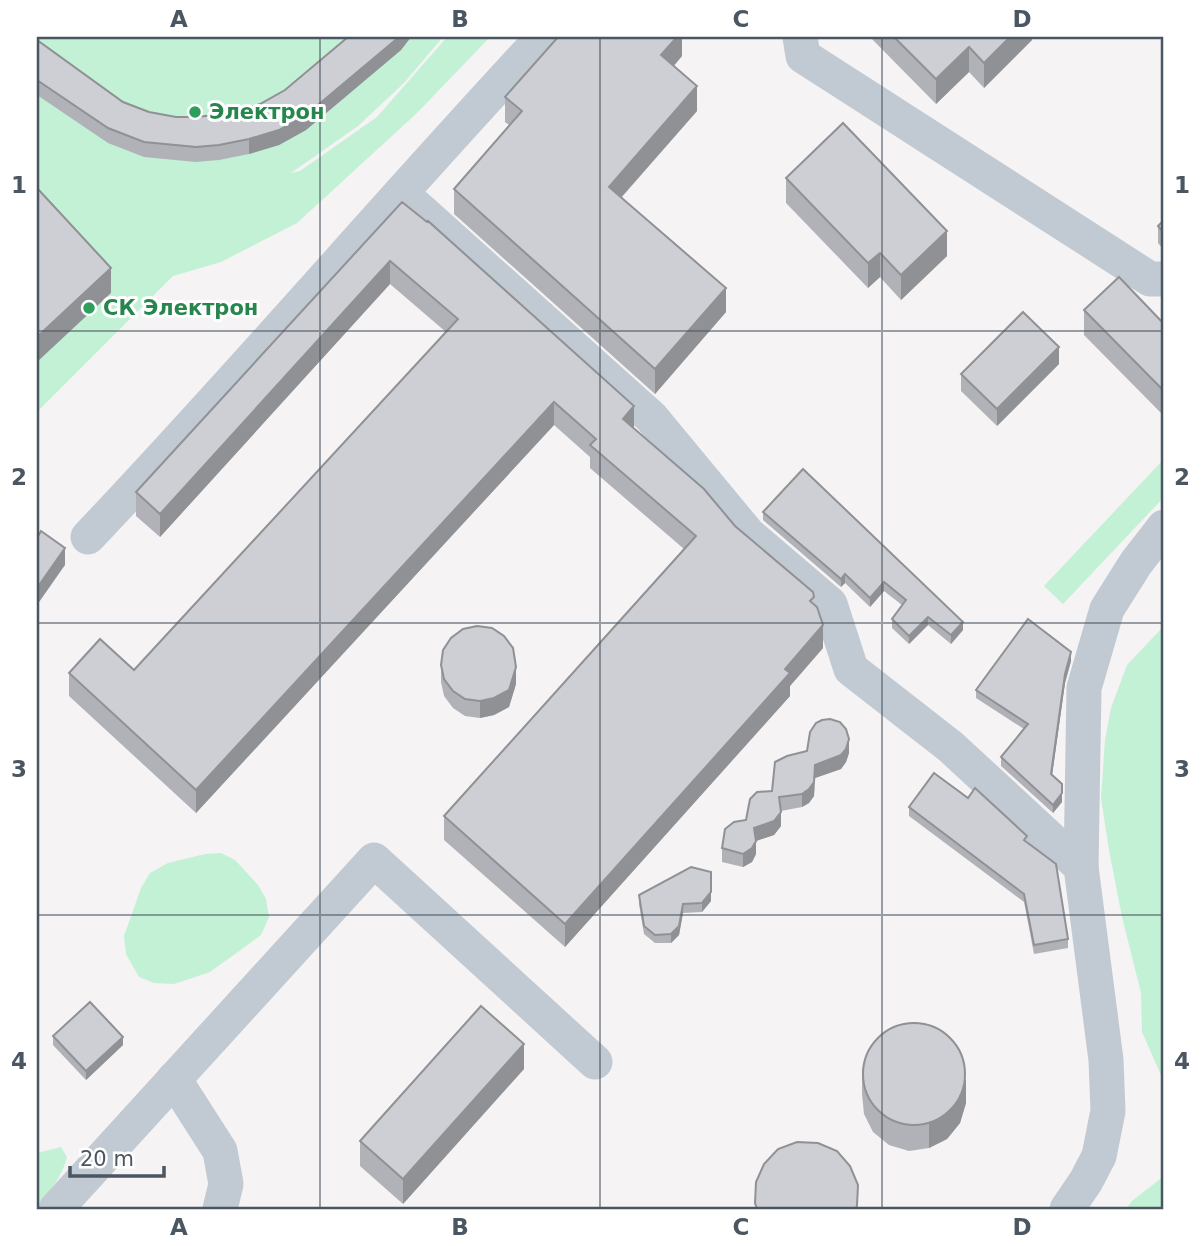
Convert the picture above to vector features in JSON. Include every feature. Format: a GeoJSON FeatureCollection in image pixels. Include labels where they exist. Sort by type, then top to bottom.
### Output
{"type":"FeatureCollection","features":[{"type":"Feature","properties":{"kind":"street"},"geometry":{"type":"LineString","coordinates":[[88,537],[174,447],[442,145],[543,37]]}},
{"type":"Feature","properties":{"kind":"street"},"geometry":{"type":"LineString","coordinates":[[800,37],[803,56],[1150,279],[1164,279]]}},
{"type":"Feature","properties":{"kind":"street"},"geometry":{"type":"LineString","coordinates":[[401,193],[651,417],[748,534],[830,604],[850,669],[951,747],[1081,867]]}},
{"type":"Feature","properties":{"kind":"street"},"geometry":{"type":"LineString","coordinates":[[1067,1209],[1099,1156],[1108,1111],[1106,1060],[1081,867],[1084,688],[1107,609],[1136,563],[1164,527]]}},
{"type":"Feature","properties":{"kind":"street"},"geometry":{"type":"LineString","coordinates":[[56,1209],[374,860],[595,1062]]}},
{"type":"Feature","properties":{"kind":"street"},"geometry":{"type":"LineString","coordinates":[[174,1079],[220,1151],[226,1184],[220,1209]]}},
{"type":"Feature","properties":{"kind":"green space","name":"СК Электрон"},"geometry":{"type":"Polygon","coordinates":[[[37,37],[443,37],[404,83],[358,126],[291,173],[300,171],[377,117],[447,37],[490,37],[417,113],[297,223],[221,262],[173,276],[37,412],[37,37]]]}},
{"type":"Feature","properties":{"kind":"green space"},"geometry":{"type":"Polygon","coordinates":[[[1164,459],[1164,497],[1063,604],[1044,586],[1164,459]]]}},
{"type":"Feature","properties":{"kind":"green space"},"geometry":{"type":"Polygon","coordinates":[[[1164,626],[1164,1077],[1142,1032],[1141,993],[1122,917],[1101,798],[1105,740],[1111,708],[1127,665],[1164,626]]]}},
{"type":"Feature","properties":{"kind":"green space"},"geometry":{"type":"Polygon","coordinates":[[[221,853],[235,860],[258,885],[266,899],[269,917],[261,935],[210,972],[174,984],[154,983],[139,977],[126,954],[124,936],[141,888],[150,873],[168,863],[221,853]]]}},
{"type":"Feature","properties":{"kind":"green space"},"geometry":{"type":"Polygon","coordinates":[[[61,1147],[67,1157],[65,1164],[55,1183],[37,1206],[37,1153],[61,1147]]]}},
{"type":"Feature","properties":{"kind":"green space"},"geometry":{"type":"Polygon","coordinates":[[[1164,1176],[1164,1209],[1126,1209],[1132,1201],[1164,1176]]]}},
{"type":"Feature","properties":{"kind":"building"},"geometry":{"type":"Polygon","coordinates":[[[348,37],[399,37],[306,115],[279,130],[219,145],[196,147],[144,142],[108,128],[37,80],[37,40],[123,102],[149,112],[176,117],[197,117],[238,112],[285,90],[348,37]]]}},
{"type":"Feature","properties":{"kind":"building"},"geometry":{"type":"Polygon","coordinates":[[[558,37],[677,37],[661,55],[697,86],[609,187],[726,288],[655,369],[454,189],[522,111],[505,97],[558,37]]]}},
{"type":"Feature","properties":{"kind":"building"},"geometry":{"type":"Polygon","coordinates":[[[894,37],[1010,37],[984,63],[969,47],[936,79],[894,37]]]}},
{"type":"Feature","properties":{"kind":"building"},"geometry":{"type":"Polygon","coordinates":[[[843,123],[947,231],[901,275],[880,253],[868,263],[786,178],[843,123]]]}},
{"type":"Feature","properties":{"kind":"building"},"geometry":{"type":"Polygon","coordinates":[[[37,188],[111,268],[37,337],[37,188]]]}},
{"type":"Feature","properties":{"kind":"building"},"geometry":{"type":"Polygon","coordinates":[[[402,202],[428,221],[634,406],[623,419],[704,489],[735,526],[813,592],[814,597],[810,601],[817,607],[823,625],[785,669],[790,673],[565,924],[444,816],[696,536],[590,445],[596,439],[554,402],[196,790],[69,673],[100,639],[134,670],[458,319],[390,261],[160,514],[136,492],[402,202]]]}},
{"type":"Feature","properties":{"kind":"building"},"geometry":{"type":"Polygon","coordinates":[[[1164,220],[1164,233],[1158,226],[1164,220]]]}},
{"type":"Feature","properties":{"kind":"building"},"geometry":{"type":"Polygon","coordinates":[[[1119,277],[1164,324],[1164,385],[1161,388],[1084,310],[1119,277]]]}},
{"type":"Feature","properties":{"kind":"building"},"geometry":{"type":"Polygon","coordinates":[[[1023,312],[1059,347],[997,409],[961,374],[1023,312]]]}},
{"type":"Feature","properties":{"kind":"building"},"geometry":{"type":"Polygon","coordinates":[[[803,469],[963,622],[951,635],[928,617],[909,636],[892,619],[906,600],[884,582],[870,598],[845,574],[841,579],[763,512],[803,469]]]}},
{"type":"Feature","properties":{"kind":"building"},"geometry":{"type":"Polygon","coordinates":[[[41,531],[65,548],[37,588],[37,538],[41,531]]]}},
{"type":"Feature","properties":{"kind":"building"},"geometry":{"type":"Polygon","coordinates":[[[1028,619],[1071,652],[1065,674],[1051,774],[1062,784],[1062,793],[1053,805],[1001,757],[1028,724],[976,690],[1028,619]]]}},
{"type":"Feature","properties":{"kind":"building"},"geometry":{"type":"Polygon","coordinates":[[[477,626],[492,628],[504,636],[513,648],[516,667],[509,690],[494,698],[480,701],[465,699],[453,691],[444,679],[441,665],[443,650],[451,638],[463,629],[477,626]]]}},
{"type":"Feature","properties":{"kind":"building"},"geometry":{"type":"Polygon","coordinates":[[[830,719],[840,722],[846,729],[849,739],[841,755],[815,765],[814,782],[802,794],[779,797],[781,812],[774,821],[754,828],[756,841],[752,848],[743,854],[722,848],[725,829],[734,822],[746,820],[750,799],[757,792],[772,791],[775,762],[807,751],[810,732],[816,723],[830,719]]]}},
{"type":"Feature","properties":{"kind":"building"},"geometry":{"type":"Polygon","coordinates":[[[934,773],[968,798],[975,788],[1027,836],[1024,840],[1056,864],[1068,939],[1034,945],[1024,894],[909,807],[934,773]]]}},
{"type":"Feature","properties":{"kind":"building"},"geometry":{"type":"Polygon","coordinates":[[[691,867],[711,872],[711,892],[702,903],[683,904],[679,926],[671,934],[655,935],[644,926],[639,895],[691,867]]]}},
{"type":"Feature","properties":{"kind":"building"},"geometry":{"type":"Polygon","coordinates":[[[90,1002],[123,1037],[86,1071],[53,1036],[90,1002]]]}},
{"type":"Feature","properties":{"kind":"building"},"geometry":{"type":"Polygon","coordinates":[[[481,1006],[524,1044],[403,1179],[360,1141],[481,1006]]]}},
{"type":"Feature","properties":{"kind":"building"},"geometry":{"type":"Polygon","coordinates":[[[914,1023],[934,1026],[957,1045],[962,1054],[965,1074],[962,1094],[943,1117],[934,1122],[914,1125],[894,1122],[871,1103],[866,1094],[863,1074],[866,1054],[885,1031],[894,1026],[914,1023]]]}},
{"type":"Feature","properties":{"kind":"building"},"geometry":{"type":"Polygon","coordinates":[[[797,1142],[818,1143],[837,1151],[850,1166],[858,1185],[856,1209],[757,1209],[756,1182],[764,1164],[778,1149],[797,1142]]]}},
{"type":"Feature","properties":{"kind":"place","name":"Электрон"},"geometry":{"type":"Point","coordinates":[195,112]}},
{"type":"Feature","properties":{"kind":"place","name":"СК Электрон"},"geometry":{"type":"Point","coordinates":[89,308]}}]}
